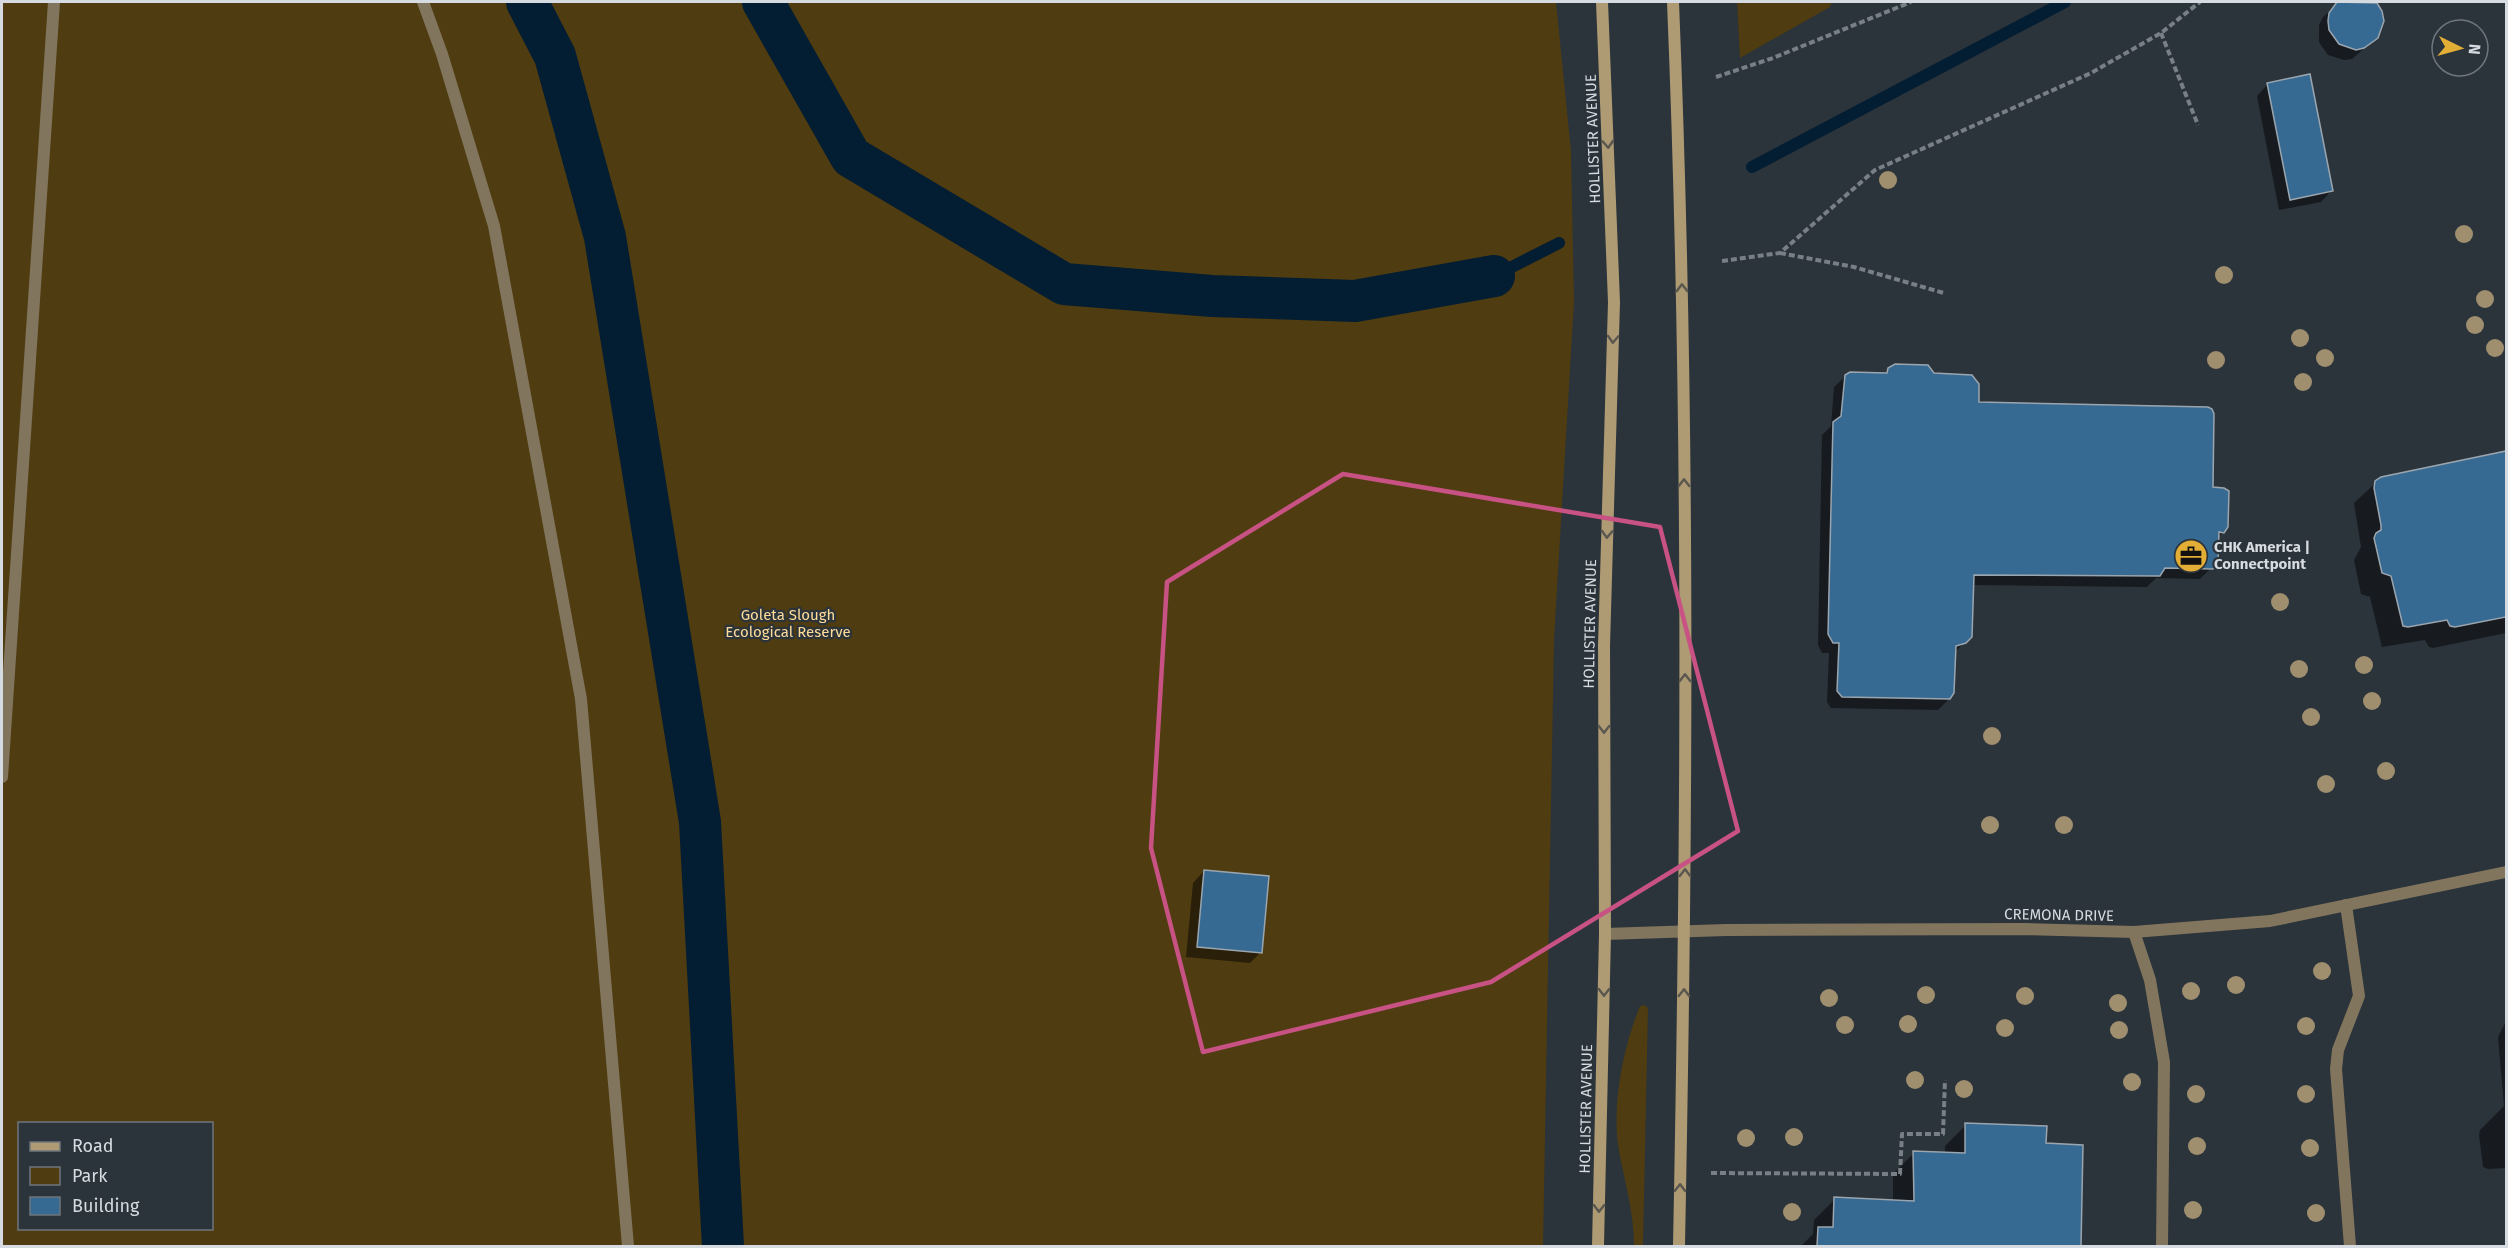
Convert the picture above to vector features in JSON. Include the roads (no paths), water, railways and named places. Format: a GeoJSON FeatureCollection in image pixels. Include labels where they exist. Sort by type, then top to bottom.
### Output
{"type":"FeatureCollection","features":[{"type":"Feature","properties":{"kind":"main road","name":"HOLLISTER AVENUE"},"geometry":{"type":"LineString","coordinates":[[1598,1246],[1605,934],[1604,646],[1614,302],[1602,2]]}},
{"type":"Feature","properties":{"kind":"main road"},"geometry":{"type":"LineString","coordinates":[[1673,2],[1682,244],[1686,599],[1685,931],[1679,1246]]}},
{"type":"Feature","properties":{"kind":"street"},"geometry":{"type":"LineString","coordinates":[[2,777],[54,2]]}},
{"type":"Feature","properties":{"kind":"street"},"geometry":{"type":"LineString","coordinates":[[423,2],[442,54],[494,226],[581,699],[628,1246]]}},
{"type":"Feature","properties":{"kind":"street","name":"CREMONA DRIVE"},"geometry":{"type":"LineString","coordinates":[[1605,934],[1685,931],[2024,929],[2133,932],[2270,921],[2506,872]]}},
{"type":"Feature","properties":{"kind":"street"},"geometry":{"type":"LineString","coordinates":[[2346,905],[2359,996],[2338,1050],[2336,1070],[2350,1246]]}},
{"type":"Feature","properties":{"kind":"street"},"geometry":{"type":"LineString","coordinates":[[2133,932],[2150,980],[2164,1062],[2162,1246]]}},
{"type":"Feature","properties":{"kind":"waterway"},"geometry":{"type":"LineString","coordinates":[[527,2],[555,56],[605,237],[700,822],[723,1246]]}},
{"type":"Feature","properties":{"kind":"waterway"},"geometry":{"type":"LineString","coordinates":[[763,2],[851,157],[1064,284],[1212,296],[1355,301],[1494,276]]}},
{"type":"Feature","properties":{"kind":"waterway"},"geometry":{"type":"LineString","coordinates":[[1752,167],[2065,2]]}},
{"type":"Feature","properties":{"kind":"waterway"},"geometry":{"type":"LineString","coordinates":[[1494,276],[1559,243]]}},
{"type":"Feature","properties":{"kind":"place","name":"CHK America | Connectpoint"},"geometry":{"type":"Point","coordinates":[2191,556]}},
{"type":"Feature","properties":{"kind":"park label","name":"Goleta Slough Ecological Reserve"},"geometry":{"type":"Point","coordinates":[788,624]}}]}
